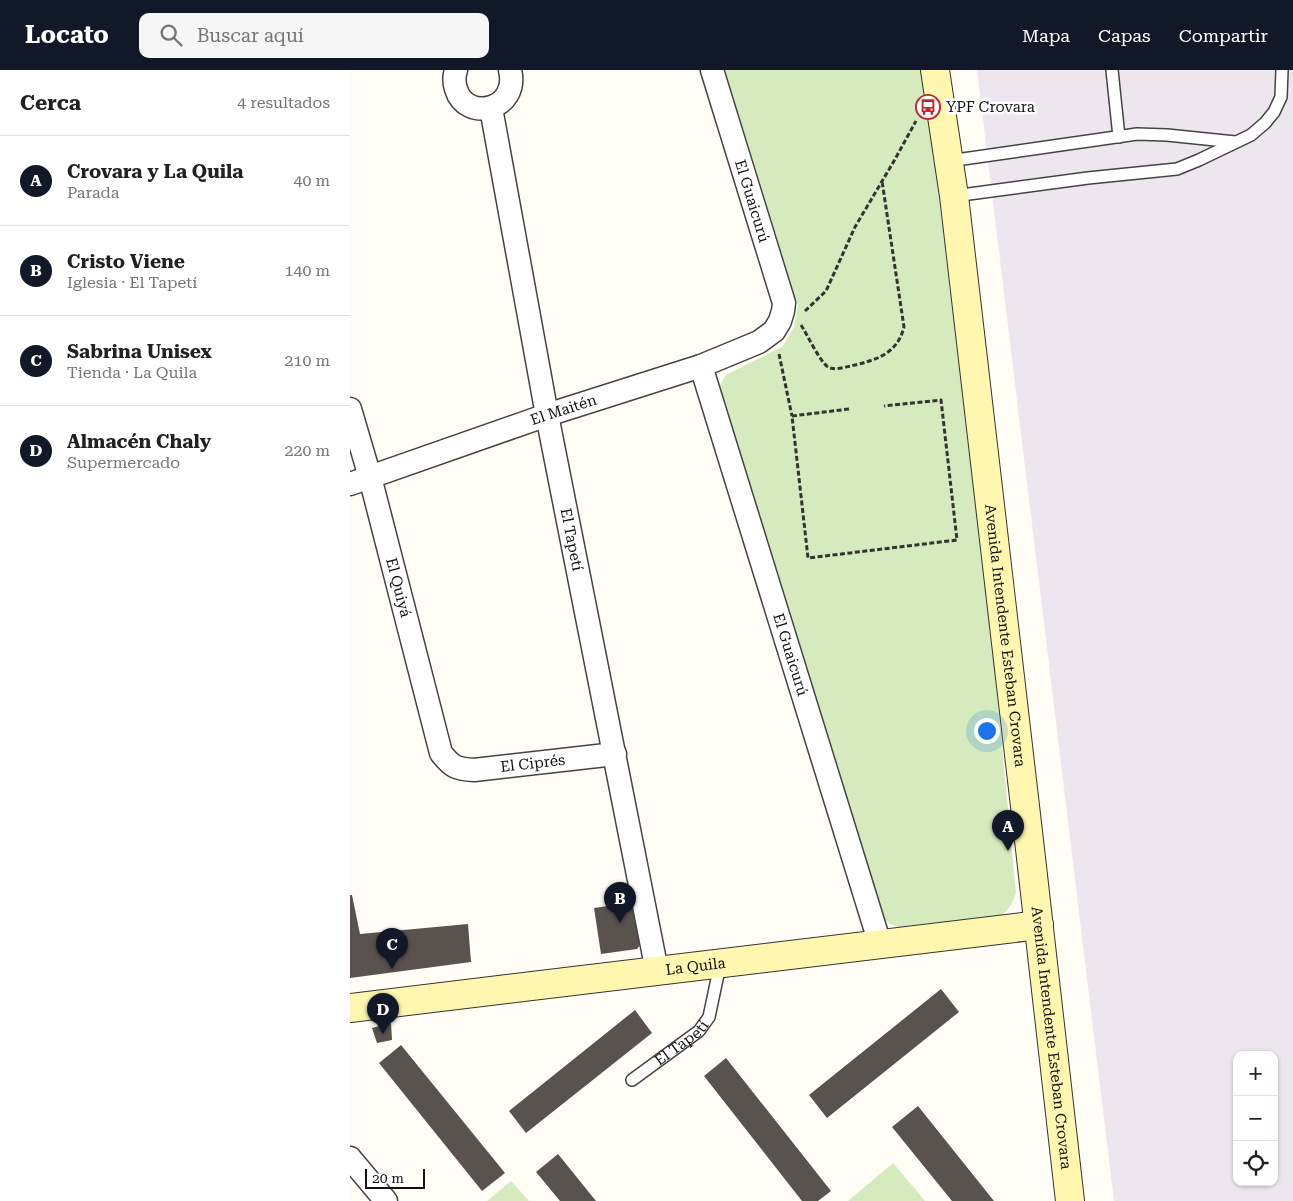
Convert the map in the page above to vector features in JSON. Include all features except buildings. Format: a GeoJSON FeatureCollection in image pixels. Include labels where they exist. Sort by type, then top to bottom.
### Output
{"type":"FeatureCollection","features":[{"type":"Feature","properties":{"kind":"main road","name":"Avenida Intendente Esteban Crovara"},"geometry":{"type":"LineString","coordinates":[[935,70],[954,196],[1070,1201]]}},
{"type":"Feature","properties":{"kind":"main road","name":"La Quila"},"geometry":{"type":"LineString","coordinates":[[350,1008],[1039,925]]}},
{"type":"Feature","properties":{"kind":"street"},"geometry":{"type":"LineString","coordinates":[[456,70],[454,84],[457,94],[472,107],[481,109],[491,108],[506,98],[512,80],[510,70]]}},
{"type":"Feature","properties":{"kind":"street","name":"El Guaicurú"},"geometry":{"type":"LineString","coordinates":[[712,70],[784,303],[780,321],[774,331]]}},
{"type":"Feature","properties":{"kind":"street","name":"El Tapetí"},"geometry":{"type":"LineString","coordinates":[[491,108],[547,416],[657,971]]}},
{"type":"Feature","properties":{"kind":"street","name":"El Maitén"},"geometry":{"type":"LineString","coordinates":[[360,481],[547,416],[701,366],[759,342],[774,331]]}},
{"type":"Feature","properties":{"kind":"street","name":"El Guaicurú"},"geometry":{"type":"LineString","coordinates":[[701,366],[880,944]]}},
{"type":"Feature","properties":{"kind":"street","name":"El Quiyá"},"geometry":{"type":"LineString","coordinates":[[350,409],[360,481],[441,753],[450,764]]}},
{"type":"Feature","properties":{"kind":"street","name":"El Ciprés"},"geometry":{"type":"LineString","coordinates":[[450,764],[461,770],[474,770],[615,754]]}},
{"type":"Feature","properties":{"kind":"street"},"geometry":{"type":"LineString","coordinates":[[350,1158],[386,1201]]}},
{"type":"Feature","properties":{"kind":"lane"},"geometry":{"type":"LineString","coordinates":[[1112,70],[1119,137]]}},
{"type":"Feature","properties":{"kind":"lane"},"geometry":{"type":"LineString","coordinates":[[954,196],[1088,178],[1177,169],[1251,135],[1265,123],[1274,112],[1280,97],[1282,70]]}},
{"type":"Feature","properties":{"kind":"lane"},"geometry":{"type":"LineString","coordinates":[[949,161],[1137,134],[1235,142]]}},
{"type":"Feature","properties":{"kind":"lane","name":"El Tapetí"},"geometry":{"type":"LineString","coordinates":[[632,1080],[699,1031],[709,1017],[720,963]]}},
{"type":"Feature","properties":{"kind":"path"},"geometry":{"type":"LineString","coordinates":[[800,316],[826,291],[855,227],[916,121]]}},
{"type":"Feature","properties":{"kind":"path"},"geometry":{"type":"LineString","coordinates":[[800,322],[823,363],[829,368],[836,369],[884,356],[892,349],[902,334],[904,328],[882,181]]}},
{"type":"Feature","properties":{"kind":"path"},"geometry":{"type":"LineString","coordinates":[[774,331],[792,416],[808,558],[957,540],[941,400],[884,406]]}},
{"type":"Feature","properties":{"kind":"path"},"geometry":{"type":"LineString","coordinates":[[792,416],[849,409]]}},
{"type":"Feature","properties":{"kind":"shaded area"},"geometry":{"type":"Polygon","coordinates":[[[977,70],[1293,70],[1293,1201],[1114,1201],[977,70]]]}},
{"type":"Feature","properties":{"kind":"green space"},"geometry":{"type":"Polygon","coordinates":[[[725,70],[924,70],[989,610],[1016,893],[1011,905],[1002,916],[901,928],[890,924],[880,915],[719,387],[726,375],[783,346],[794,327],[798,306],[725,70]]]}},
{"type":"Feature","properties":{"kind":"green space"},"geometry":{"type":"Polygon","coordinates":[[[893,1163],[925,1201],[848,1201],[893,1163]]]}},
{"type":"Feature","properties":{"kind":"green space"},"geometry":{"type":"Polygon","coordinates":[[[511,1181],[529,1201],[487,1201],[511,1181]]]}},
{"type":"Feature","properties":{"kind":"place","name":"YPF Crovara"},"geometry":{"type":"Point","coordinates":[928,107]}},
{"type":"Feature","properties":{"kind":"place","name":"Crovara y La Quila"},"geometry":{"type":"Point","coordinates":[1008,851]}},
{"type":"Feature","properties":{"kind":"place","name":"Cristo Viene"},"geometry":{"type":"Point","coordinates":[620,923]}},
{"type":"Feature","properties":{"kind":"place","name":"Sabrina Unisex"},"geometry":{"type":"Point","coordinates":[392,969]}},
{"type":"Feature","properties":{"kind":"place","name":"Almacén Chaly"},"geometry":{"type":"Point","coordinates":[383,1034]}}]}
